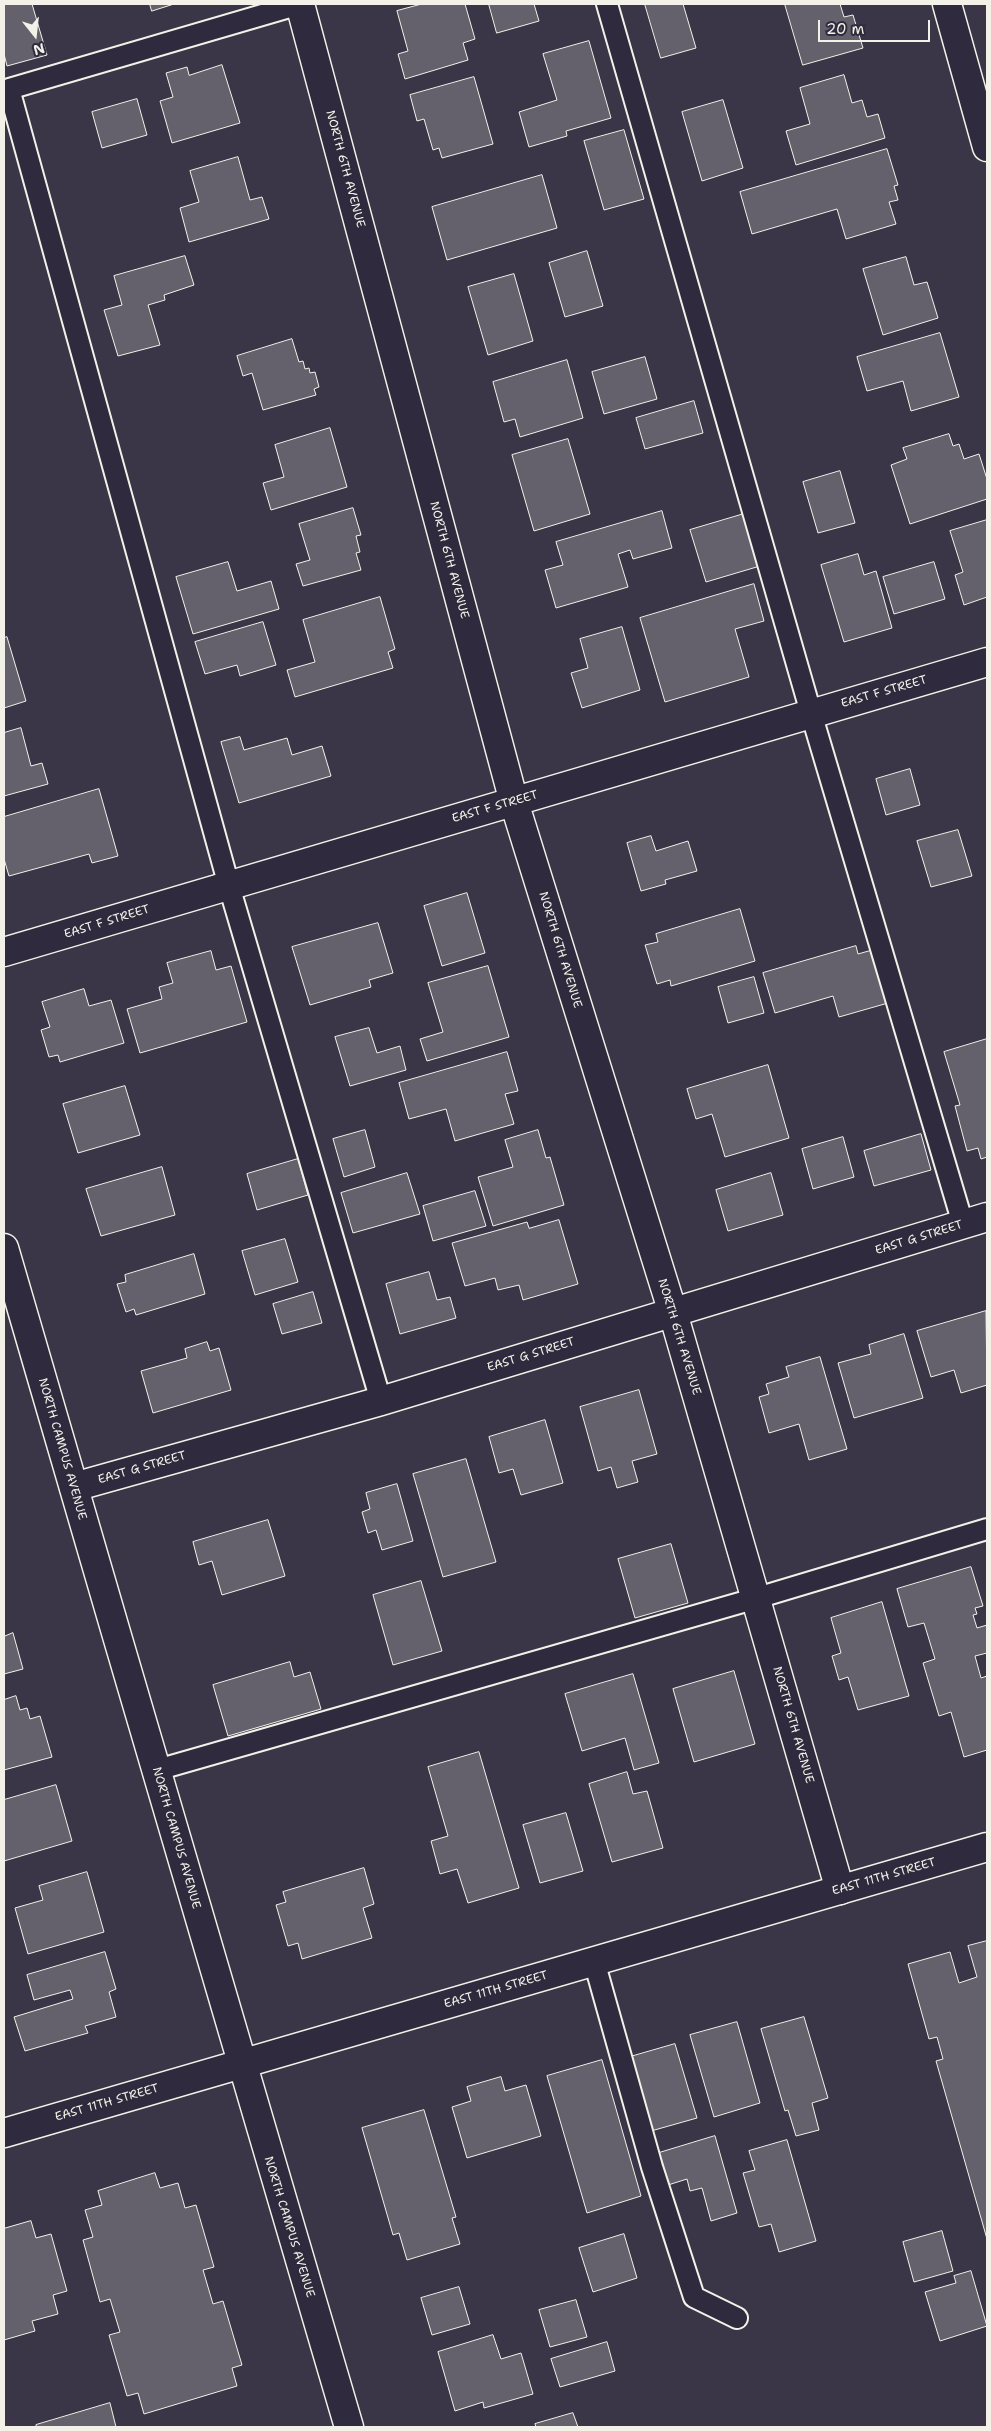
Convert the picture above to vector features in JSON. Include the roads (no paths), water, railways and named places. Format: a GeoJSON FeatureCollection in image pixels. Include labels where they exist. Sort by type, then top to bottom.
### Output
{"type":"FeatureCollection","features":[{"type":"Feature","properties":{"kind":"street","name":"NORTH 6TH AVENUE"},"geometry":{"type":"LineString","coordinates":[[300,4],[514,802],[672,1312],[840,1890]]}},
{"type":"Feature","properties":{"kind":"street"},"geometry":{"type":"LineString","coordinates":[[947,4],[987,147]]}},
{"type":"Feature","properties":{"kind":"street","name":"EAST F STREET"},"geometry":{"type":"LineString","coordinates":[[4,952],[987,662]]}},
{"type":"Feature","properties":{"kind":"street","name":"EAST G STREET"},"geometry":{"type":"LineString","coordinates":[[74,1487],[381,1401],[975,1221]]}},
{"type":"Feature","properties":{"kind":"street","name":"NORTH CAMPUS AVENUE"},"geometry":{"type":"LineString","coordinates":[[4,1248],[157,1770],[240,2064],[349,2427]]}},
{"type":"Feature","properties":{"kind":"street","name":"EAST 11TH STREET"},"geometry":{"type":"LineString","coordinates":[[4,2133],[987,1847]]}},
{"type":"Feature","properties":{"kind":"lane"},"geometry":{"type":"LineString","coordinates":[[300,4],[9,89],[229,886],[381,1401]]}},
{"type":"Feature","properties":{"kind":"lane"},"geometry":{"type":"LineString","coordinates":[[607,4],[811,713],[975,1221]]}},
{"type":"Feature","properties":{"kind":"lane"},"geometry":{"type":"LineString","coordinates":[[157,1770],[756,1598],[987,1529]]}},
{"type":"Feature","properties":{"kind":"lane"},"geometry":{"type":"LineString","coordinates":[[594,1961],[652,2167],[694,2297],[737,2318]]}}]}
